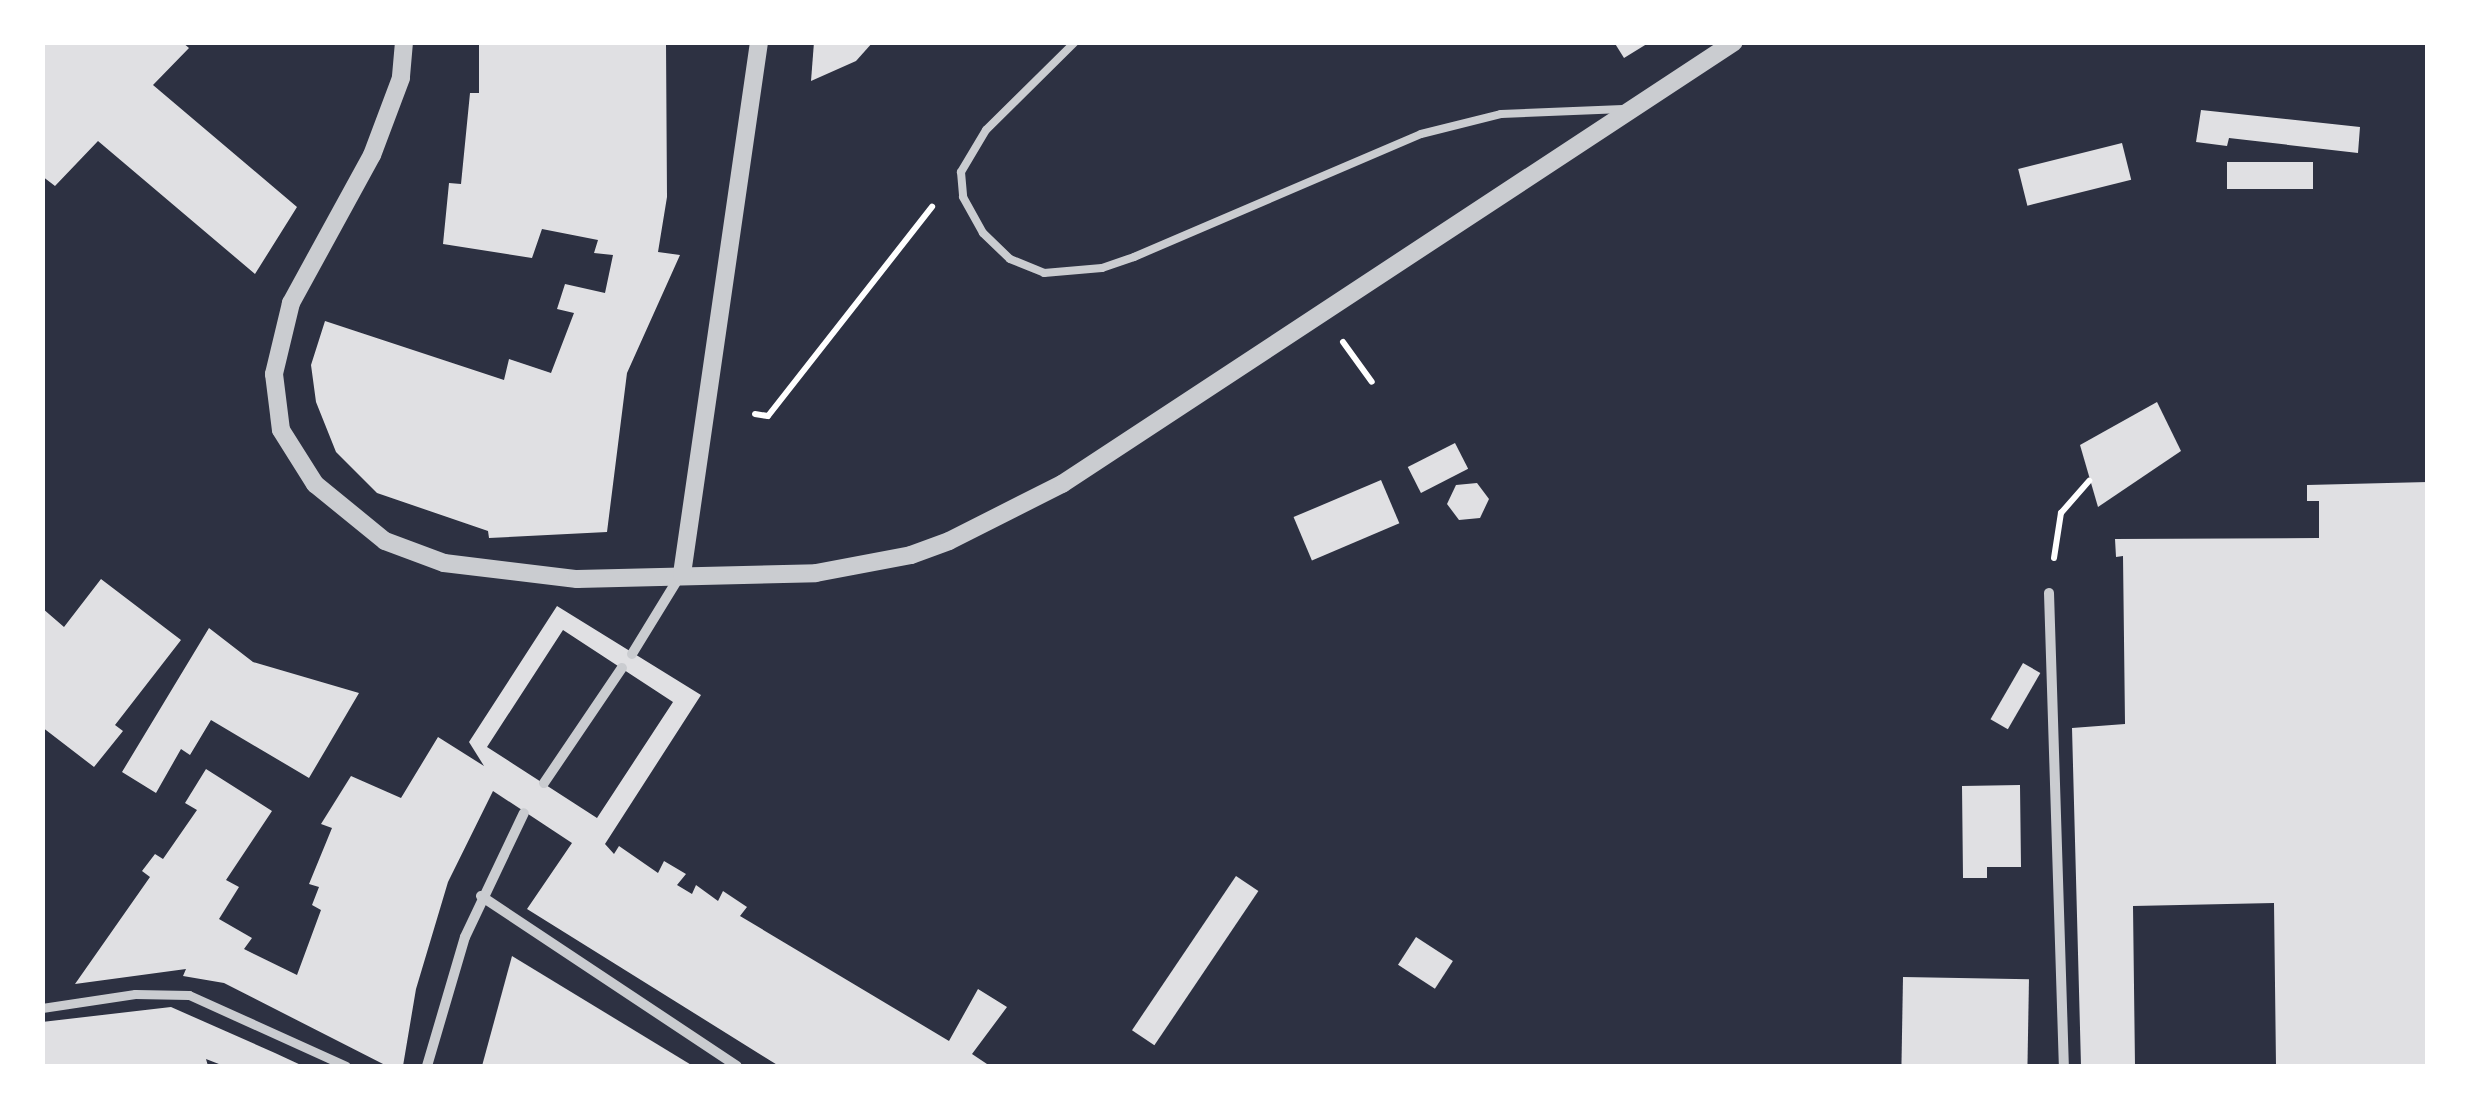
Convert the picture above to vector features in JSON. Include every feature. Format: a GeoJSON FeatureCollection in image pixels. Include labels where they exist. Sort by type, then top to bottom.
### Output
{"type":"FeatureCollection","features":[{"type":"Feature","properties":{"kind":"street"},"geometry":{"type":"LineString","coordinates":[[404,42],[401,78],[372,155],[291,303],[274,374],[281,430],[341,510],[413,554],[536,576],[753,576],[861,566],[911,555],[993,520],[1119,446],[1734,42]]}},
{"type":"Feature","properties":{"kind":"street"},"geometry":{"type":"LineString","coordinates":[[632,654],[682,574],[759,42]]}},
{"type":"Feature","properties":{"kind":"street"},"geometry":{"type":"LineString","coordinates":[[2049,592],[2064,1066]]}},
{"type":"Feature","properties":{"kind":"street"},"geometry":{"type":"LineString","coordinates":[[544,783],[622,668]]}},
{"type":"Feature","properties":{"kind":"street"},"geometry":{"type":"LineString","coordinates":[[427,1066],[481,896],[524,812]]}},
{"type":"Feature","properties":{"kind":"street"},"geometry":{"type":"LineString","coordinates":[[481,896],[737,1066]]}},
{"type":"Feature","properties":{"kind":"street"},"geometry":{"type":"LineString","coordinates":[[42,1008],[135,994],[189,995],[346,1066]]}},
{"type":"Feature","properties":{"kind":"lane"},"geometry":{"type":"LineString","coordinates":[[1075,42],[986,130],[960,172],[969,214],[994,246],[1044,273],[1072,272],[1134,257],[1420,134],[1538,109],[1630,110]]}},
{"type":"Feature","properties":{"kind":"path"},"geometry":{"type":"LineString","coordinates":[[755,414],[768,416],[960,172]]}},
{"type":"Feature","properties":{"kind":"path"},"geometry":{"type":"LineString","coordinates":[[1340,338],[1372,382]]}},
{"type":"Feature","properties":{"kind":"path"},"geometry":{"type":"LineString","coordinates":[[2049,592],[2061,513],[2090,481]]}},
{"type":"Feature","properties":{"kind":"building"},"geometry":{"type":"Polygon","coordinates":[[[42,42],[182,42],[189,48],[153,85],[297,207],[255,274],[98,141],[55,186],[42,176],[42,42]]]}},
{"type":"Feature","properties":{"kind":"building"},"geometry":{"type":"Polygon","coordinates":[[[479,42],[666,42],[667,197],[658,252],[680,255],[627,373],[607,532],[489,538],[488,531],[377,493],[336,452],[316,402],[311,365],[325,321],[504,380],[509,359],[551,373],[574,313],[557,309],[565,284],[605,293],[613,255],[594,253],[598,240],[542,229],[532,258],[443,244],[449,183],[461,184],[470,93],[479,93],[479,42]]]}},
{"type":"Feature","properties":{"kind":"building"},"geometry":{"type":"Polygon","coordinates":[[[814,42],[873,42],[856,61],[811,81],[814,42]]]}},
{"type":"Feature","properties":{"kind":"building"},"geometry":{"type":"Polygon","coordinates":[[[1614,42],[1650,42],[1624,58],[1614,42]]]}},
{"type":"Feature","properties":{"kind":"building"},"geometry":{"type":"Polygon","coordinates":[[[2201,110],[2360,127],[2358,153],[2229,138],[2227,146],[2196,142],[2201,110]]]}},
{"type":"Feature","properties":{"kind":"building"},"geometry":{"type":"Polygon","coordinates":[[[2122,143],[2131,180],[2027,206],[2018,169],[2122,143]]]}},
{"type":"Feature","properties":{"kind":"building"},"geometry":{"type":"Polygon","coordinates":[[[2227,162],[2313,162],[2313,189],[2227,189],[2227,162]]]}},
{"type":"Feature","properties":{"kind":"building"},"geometry":{"type":"Polygon","coordinates":[[[2157,402],[2181,451],[2098,507],[2080,445],[2157,402]]]}},
{"type":"Feature","properties":{"kind":"building"},"geometry":{"type":"Polygon","coordinates":[[[1455,443],[1468,469],[1421,493],[1408,467],[1455,443]]]}},
{"type":"Feature","properties":{"kind":"building"},"geometry":{"type":"Polygon","coordinates":[[[1381,480],[1399,523],[1312,560],[1294,517],[1381,480]]]}},
{"type":"Feature","properties":{"kind":"building"},"geometry":{"type":"Polygon","coordinates":[[[2428,482],[2428,1066],[2276,1066],[2274,903],[2133,906],[2135,1066],[2081,1066],[2072,728],[2125,724],[2123,556],[2116,557],[2115,539],[2319,538],[2319,501],[2307,501],[2307,485],[2428,482]]]}},
{"type":"Feature","properties":{"kind":"building"},"geometry":{"type":"Polygon","coordinates":[[[1477,483],[1489,499],[1480,518],[1459,520],[1447,504],[1456,485],[1477,483]]]}},
{"type":"Feature","properties":{"kind":"building"},"geometry":{"type":"Polygon","coordinates":[[[101,579],[181,640],[115,725],[123,731],[94,767],[42,727],[42,608],[64,627],[101,579]]]}},
{"type":"Feature","properties":{"kind":"building"},"geometry":{"type":"Polygon","coordinates":[[[557,606],[701,695],[605,844],[614,854],[619,846],[658,873],[664,861],[686,874],[677,885],[692,894],[696,885],[718,901],[723,891],[747,907],[740,916],[949,1041],[978,989],[1007,1007],[972,1054],[990,1066],[779,1066],[527,909],[572,843],[493,791],[448,882],[416,989],[403,1066],[387,1066],[224,983],[183,976],[186,969],[75,984],[150,877],[142,871],[155,854],[163,859],[197,810],[185,803],[206,769],[272,811],[226,880],[239,887],[219,919],[252,938],[244,949],[297,975],[321,910],[312,905],[319,887],[309,884],[332,828],[321,824],[351,776],[401,798],[438,737],[484,766],[469,742],[557,606]],[[563,630],[487,747],[597,818],[673,702],[563,630]]]}},
{"type":"Feature","properties":{"kind":"building"},"geometry":{"type":"Polygon","coordinates":[[[209,628],[253,662],[359,693],[309,778],[211,720],[190,755],[181,749],[156,793],[122,772],[209,628]]]}},
{"type":"Feature","properties":{"kind":"building"},"geometry":{"type":"Polygon","coordinates":[[[2023,663],[2040,673],[2008,729],[1990,719],[2023,663]]]}},
{"type":"Feature","properties":{"kind":"building"},"geometry":{"type":"Polygon","coordinates":[[[2020,785],[2021,867],[1987,867],[1987,878],[1963,878],[1962,786],[2020,785]]]}},
{"type":"Feature","properties":{"kind":"building"},"geometry":{"type":"Polygon","coordinates":[[[1236,876],[1258,891],[1154,1045],[1132,1030],[1236,876]]]}},
{"type":"Feature","properties":{"kind":"building"},"geometry":{"type":"Polygon","coordinates":[[[1416,937],[1453,961],[1435,989],[1398,965],[1416,937]]]}},
{"type":"Feature","properties":{"kind":"building"},"geometry":{"type":"Polygon","coordinates":[[[512,956],[693,1066],[482,1066],[512,956]]]}},
{"type":"Feature","properties":{"kind":"building"},"geometry":{"type":"Polygon","coordinates":[[[1903,977],[2029,979],[2027,1066],[1901,1066],[1903,977]]]}},
{"type":"Feature","properties":{"kind":"building"},"geometry":{"type":"Polygon","coordinates":[[[171,1007],[303,1066],[224,1066],[206,1059],[208,1066],[42,1066],[42,1022],[171,1007]]]}}]}
